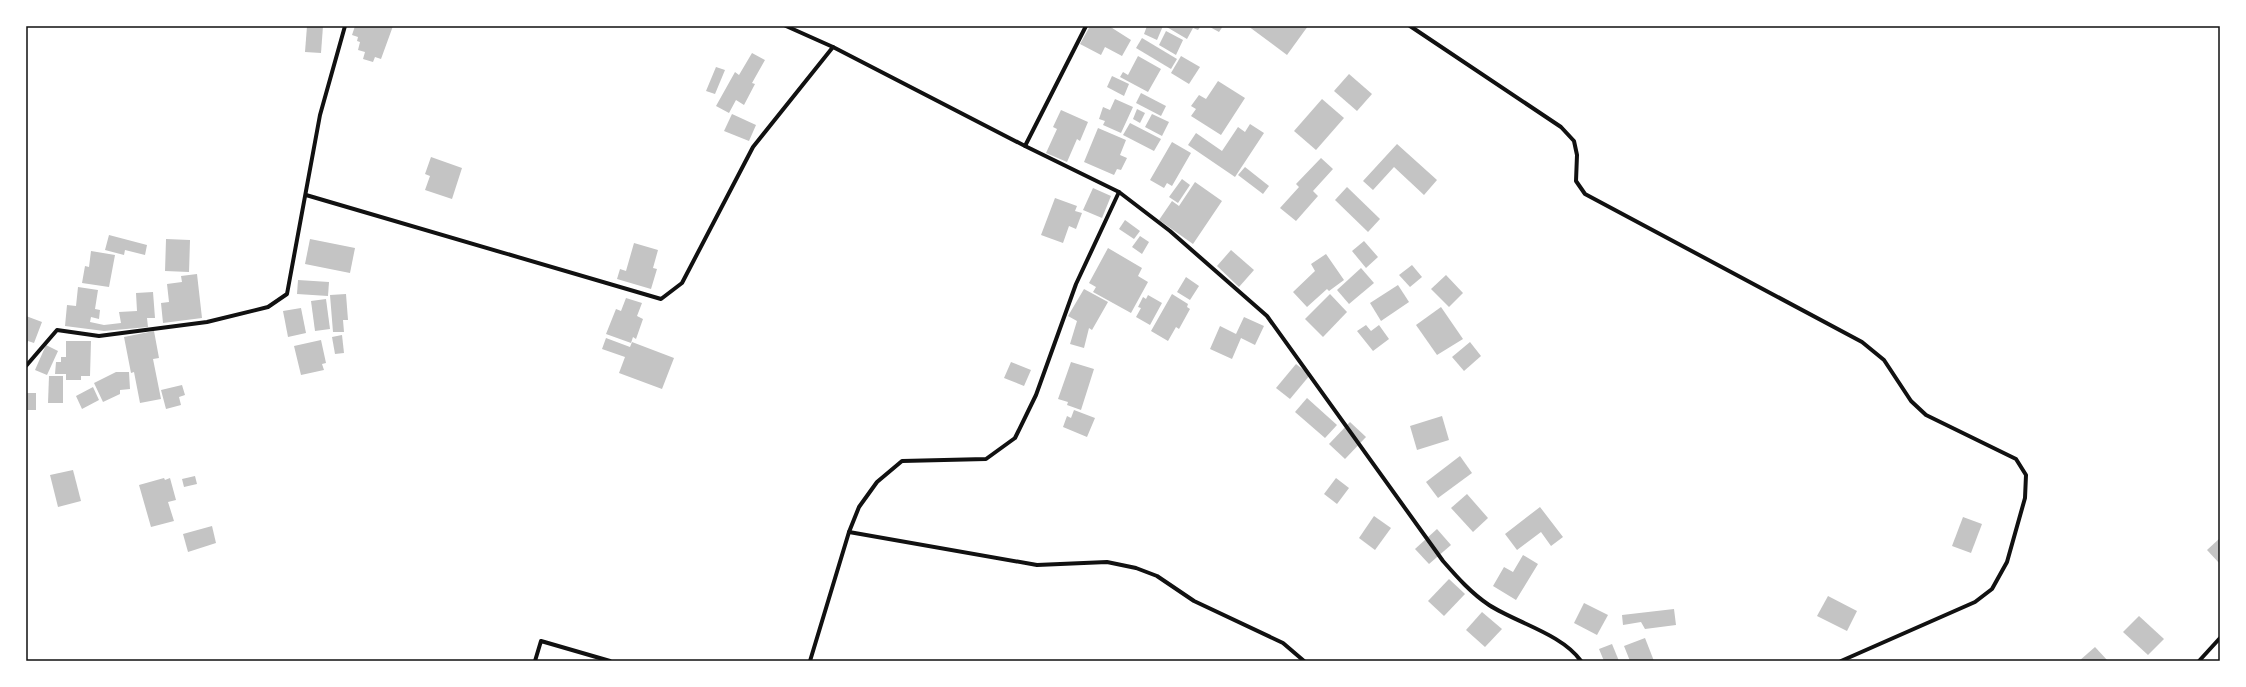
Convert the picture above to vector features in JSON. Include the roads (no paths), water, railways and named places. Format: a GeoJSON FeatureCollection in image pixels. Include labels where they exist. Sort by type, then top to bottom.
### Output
{"type":"FeatureCollection","features":[{"type":"Feature","properties":{"kind":"street"},"geometry":{"type":"LineString","coordinates":[[26,366],[57,330],[99,336],[207,322],[268,307],[287,294],[320,115],[345,26]]}},
{"type":"Feature","properties":{"kind":"street"},"geometry":{"type":"LineString","coordinates":[[786,26],[833,47],[1025,146],[1119,192],[1170,231],[1267,316],[1443,561],[1468,589],[1490,606],[1555,640],[1576,654],[1581,661]]}},
{"type":"Feature","properties":{"kind":"street"},"geometry":{"type":"LineString","coordinates":[[1025,146],[1086,26]]}},
{"type":"Feature","properties":{"kind":"street"},"geometry":{"type":"LineString","coordinates":[[1410,26],[1561,127],[1574,141],[1577,155],[1576,181],[1585,194],[1862,342],[1884,360],[1911,401],[1926,415],[2016,459],[2026,475],[2025,498],[2007,562],[1992,589],[1975,602],[1841,661]]}},
{"type":"Feature","properties":{"kind":"street"},"geometry":{"type":"LineString","coordinates":[[306,195],[662,299],[682,283],[753,147],[833,47]]}},
{"type":"Feature","properties":{"kind":"street"},"geometry":{"type":"LineString","coordinates":[[810,661],[849,532],[859,507],[876,482],[902,461],[986,459],[1015,438],[1036,394],[1076,284],[1119,192]]}},
{"type":"Feature","properties":{"kind":"street"},"geometry":{"type":"LineString","coordinates":[[849,532],[1037,565],[1107,562],[1136,568],[1157,576],[1194,601],[1283,643],[1304,661]]}},
{"type":"Feature","properties":{"kind":"street"},"geometry":{"type":"LineString","coordinates":[[2199,661],[2220,638]]}},
{"type":"Feature","properties":{"kind":"street"},"geometry":{"type":"LineString","coordinates":[[535,661],[541,641],[610,661]]}}]}
